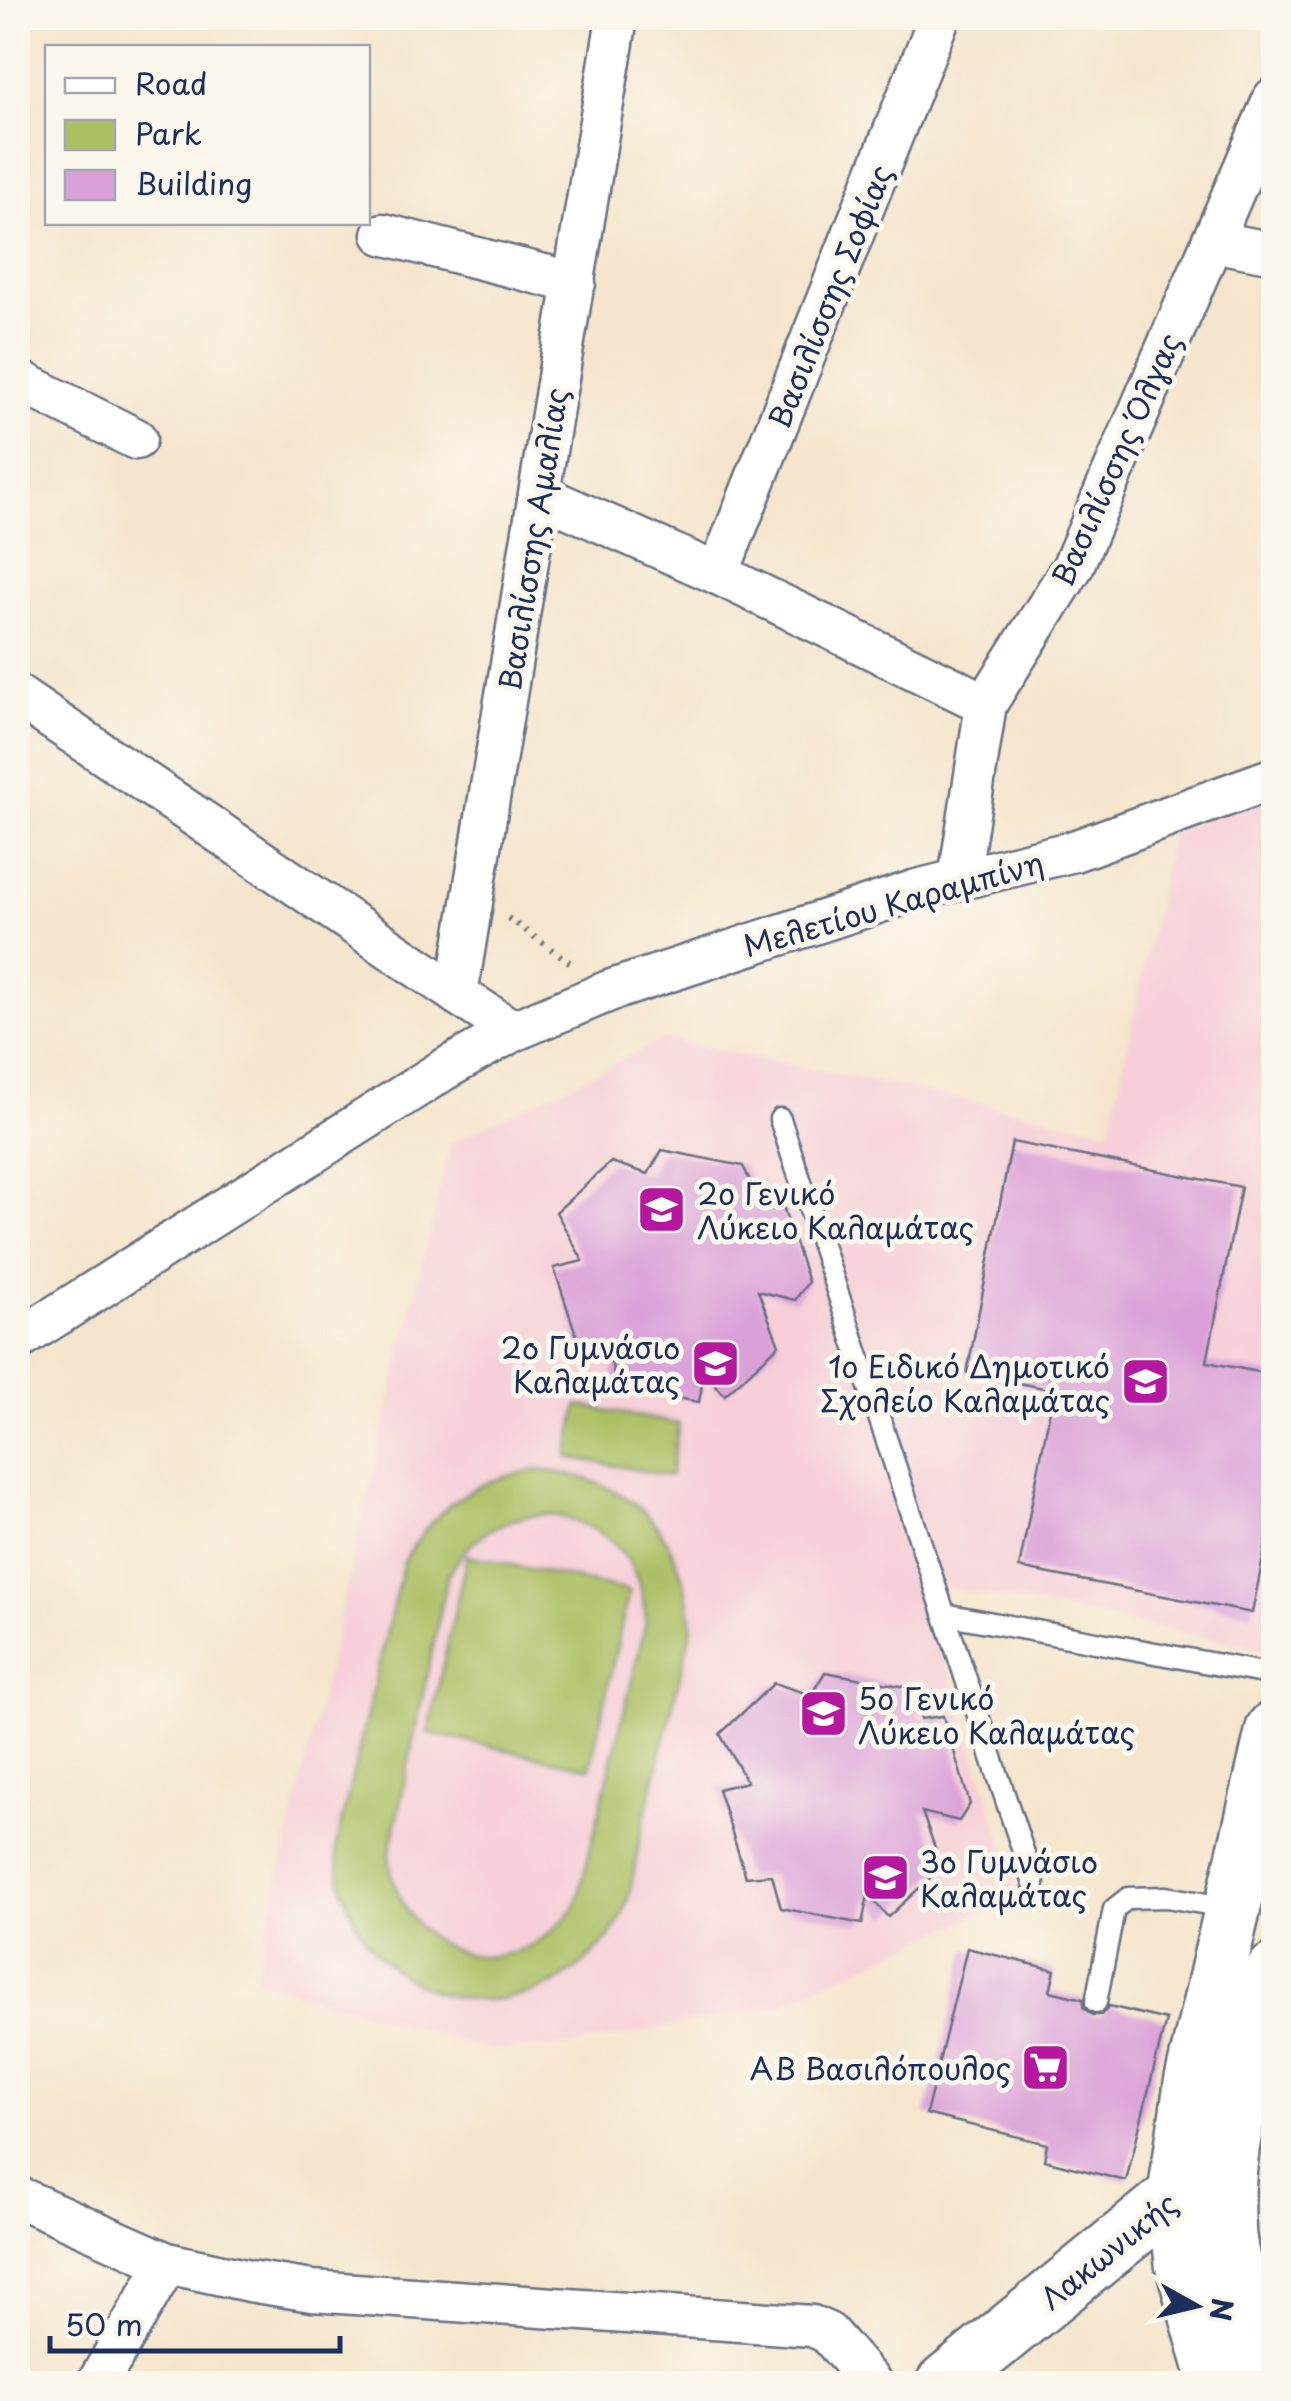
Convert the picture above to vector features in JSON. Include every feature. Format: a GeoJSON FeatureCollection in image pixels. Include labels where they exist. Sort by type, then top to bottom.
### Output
{"type":"FeatureCollection","features":[{"type":"Feature","properties":{"kind":"main road"},"geometry":{"type":"LineString","coordinates":[[1218,2384],[1183,2263],[1176,2194],[1192,2084],[1274,1729]]}},
{"type":"Feature","properties":{"kind":"main road"},"geometry":{"type":"LineString","coordinates":[[1272,2384],[1228,2238],[1231,2153],[1274,1971]]}},
{"type":"Feature","properties":{"kind":"main road","name":"Λακωνικής"},"geometry":{"type":"LineString","coordinates":[[944,2384],[1176,2194],[1274,2120]]}},
{"type":"Feature","properties":{"kind":"street","name":"Βασιλίσσης Αμαλίας"},"geometry":{"type":"LineString","coordinates":[[457,994],[616,18]]}},
{"type":"Feature","properties":{"kind":"street","name":"Βασιλίσσης Σοφίας"},"geometry":{"type":"LineString","coordinates":[[718,574],[939,18]]}},
{"type":"Feature","properties":{"kind":"street","name":"Βασιλίσσης Όλγας"},"geometry":{"type":"LineString","coordinates":[[959,879],[986,704],[1073,566],[1274,98]]}},
{"type":"Feature","properties":{"kind":"street"},"geometry":{"type":"LineString","coordinates":[[383,234],[574,283]]}},
{"type":"Feature","properties":{"kind":"street"},"geometry":{"type":"LineString","coordinates":[[1212,241],[1274,253]]}},
{"type":"Feature","properties":{"kind":"street"},"geometry":{"type":"LineString","coordinates":[[18,380],[136,439]]}},
{"type":"Feature","properties":{"kind":"street"},"geometry":{"type":"LineString","coordinates":[[540,495],[718,574],[986,704]]}},
{"type":"Feature","properties":{"kind":"street"},"geometry":{"type":"LineString","coordinates":[[18,696],[513,1031]]}},
{"type":"Feature","properties":{"kind":"street","name":"Μελετίου Καραμπίνη"},"geometry":{"type":"LineString","coordinates":[[18,1340],[445,1069],[513,1031],[609,990],[729,950],[959,879],[1074,851],[1274,778]]}},
{"type":"Feature","properties":{"kind":"street"},"geometry":{"type":"LineString","coordinates":[[18,2198],[167,2263],[249,2282],[312,2292],[812,2326],[828,2333],[872,2384]]}},
{"type":"Feature","properties":{"kind":"street"},"geometry":{"type":"LineString","coordinates":[[97,2384],[167,2263]]}},
{"type":"Feature","properties":{"kind":"lane"},"geometry":{"type":"LineString","coordinates":[[780,1119],[1034,1884]]}},
{"type":"Feature","properties":{"kind":"lane"},"geometry":{"type":"LineString","coordinates":[[944,1614],[1274,1675]]}},
{"type":"Feature","properties":{"kind":"lane"},"geometry":{"type":"LineString","coordinates":[[1096,2002],[1114,1908],[1128,1898],[1166,1897],[1233,1908]]}},
{"type":"Feature","properties":{"kind":"shaded area"},"geometry":{"type":"Polygon","coordinates":[[[1273,797],[1273,1650],[920,1582],[1020,1895],[773,2007],[569,2046],[488,2050],[255,1979],[450,1143],[664,1039],[1110,1130],[1171,832],[1273,797]]]}},
{"type":"Feature","properties":{"kind":"green space"},"geometry":{"type":"Polygon","coordinates":[[[578,1405],[679,1424],[670,1476],[568,1457],[578,1405]]]}},
{"type":"Feature","properties":{"kind":"green space"},"geometry":{"type":"Polygon","coordinates":[[[536,1470],[600,1484],[647,1515],[677,1563],[692,1627],[630,1890],[616,1927],[590,1957],[553,1984],[510,1998],[466,1999],[422,1986],[402,1975],[371,1946],[343,1889],[336,1845],[403,1564],[427,1527],[457,1499],[514,1474],[536,1470]],[[547,1514],[502,1524],[467,1549],[448,1574],[389,1857],[398,1894],[415,1922],[438,1942],[465,1954],[495,1956],[524,1949],[552,1931],[577,1903],[646,1622],[638,1580],[618,1548],[605,1536],[569,1519],[547,1514]]]}},
{"type":"Feature","properties":{"kind":"green space"},"geometry":{"type":"Polygon","coordinates":[[[467,1555],[629,1591],[590,1768],[428,1733],[467,1555]]]}},
{"type":"Feature","properties":{"kind":"building","name":"1ο Ειδικό Δημοτικό Σχολείο Καλαμάτας"},"geometry":{"type":"Polygon","coordinates":[[[1012,1142],[1241,1187],[1207,1362],[1274,1375],[1274,1504],[1252,1613],[1019,1568],[1054,1390],[967,1373],[1012,1142]]]}},
{"type":"Feature","properties":{"kind":"building"},"geometry":{"type":"Polygon","coordinates":[[[662,1150],[743,1166],[758,1198],[779,1194],[808,1282],[795,1300],[758,1291],[779,1345],[725,1395],[704,1373],[699,1402],[617,1387],[609,1353],[583,1356],[554,1268],[583,1261],[556,1212],[611,1162],[648,1174],[662,1150]]]}},
{"type":"Feature","properties":{"kind":"building"},"geometry":{"type":"Polygon","coordinates":[[[825,1672],[906,1687],[921,1719],[943,1716],[970,1804],[959,1821],[922,1812],[942,1867],[888,1917],[868,1895],[862,1924],[781,1908],[772,1875],[746,1877],[718,1789],[747,1782],[720,1734],[774,1683],[811,1695],[825,1672]]]}},
{"type":"Feature","properties":{"kind":"building","name":"ΑΒ Βασιλόπουλος"},"geometry":{"type":"Polygon","coordinates":[[[967,1948],[1055,1970],[1050,1991],[1083,1999],[1083,2007],[1092,2015],[1101,2015],[1109,2006],[1166,2020],[1126,2181],[1044,2160],[1047,2144],[926,2114],[967,1948]]]}},
{"type":"Feature","properties":{"kind":"place","name":"2ο Γενικό Λύκειο Καλαμάτας"},"geometry":{"type":"Point","coordinates":[662,1209]}},
{"type":"Feature","properties":{"kind":"place","name":"2ο Γυμνάσιο Καλαμάτας"},"geometry":{"type":"Point","coordinates":[715,1363]}},
{"type":"Feature","properties":{"kind":"place","name":"1ο Ειδικό Δημοτικό Σχολείο Καλαμάτας"},"geometry":{"type":"Point","coordinates":[1145,1382]}},
{"type":"Feature","properties":{"kind":"place","name":"5ο Γενικό Λύκειο Καλαμάτας"},"geometry":{"type":"Point","coordinates":[823,1714]}},
{"type":"Feature","properties":{"kind":"place","name":"3ο Γυμνάσιο Καλαμάτας"},"geometry":{"type":"Point","coordinates":[885,1877]}},
{"type":"Feature","properties":{"kind":"place","name":"ΑΒ Βασιλόπουλος"},"geometry":{"type":"Point","coordinates":[1046,2067]}}]}
